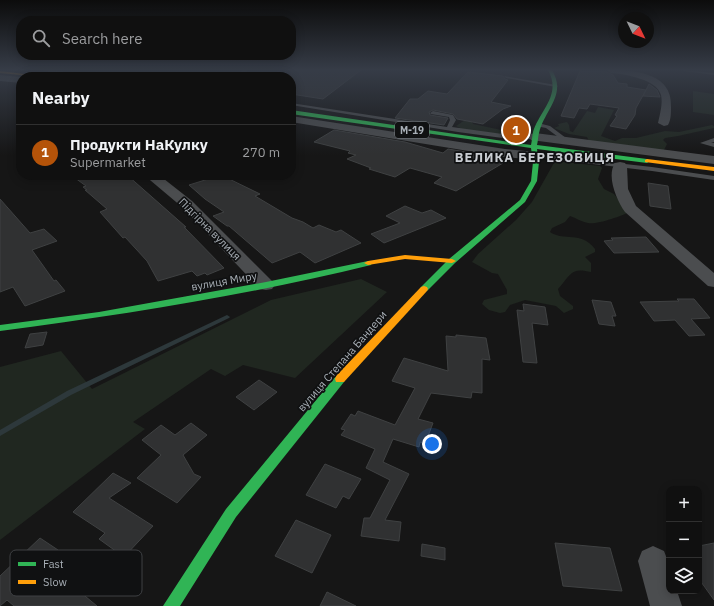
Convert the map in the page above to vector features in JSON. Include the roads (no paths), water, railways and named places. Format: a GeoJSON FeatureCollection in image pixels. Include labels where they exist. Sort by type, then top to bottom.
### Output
{"type":"FeatureCollection","features":[{"type":"Feature","properties":{"kind":"main road","name":"вулиця Степана Бандери"},"geometry":{"type":"LineString","coordinates":[[170,606],[232,513],[330,390],[396,318],[452,261],[523,201],[534,181],[536,162],[535,147],[538,125],[552,98]]}},
{"type":"Feature","properties":{"kind":"main road","name":"М-19"},"geometry":{"type":"LineString","coordinates":[[296,113],[535,147],[714,169]]}},
{"type":"Feature","properties":{"kind":"main road","name":"вулиця Миру"},"geometry":{"type":"LineString","coordinates":[[0,328],[99,316],[266,285],[349,266],[405,257],[452,261]]}},
{"type":"Feature","properties":{"kind":"street"},"geometry":{"type":"LineString","coordinates":[[664,123],[666,98]]}},
{"type":"Feature","properties":{"kind":"street"},"geometry":{"type":"LineString","coordinates":[[296,120],[502,153],[567,141],[714,160]]}},
{"type":"Feature","properties":{"kind":"street"},"geometry":{"type":"LineString","coordinates":[[620,166],[619,186],[622,196],[630,209],[714,282]]}},
{"type":"Feature","properties":{"kind":"street","name":"Підгірна вулиця"},"geometry":{"type":"LineString","coordinates":[[157,180],[187,204],[266,285]]}},
{"type":"Feature","properties":{"kind":"street"},"geometry":{"type":"LineString","coordinates":[[653,561],[666,606]]}},
{"type":"Feature","properties":{"kind":"lane"},"geometry":{"type":"LineString","coordinates":[[296,105],[510,137],[535,147],[620,166],[714,178]]}},
{"type":"Feature","properties":{"kind":"lane"},"geometry":{"type":"LineString","coordinates":[[433,113],[451,116],[454,120],[449,128]]}},
{"type":"Feature","properties":{"kind":"lane"},"geometry":{"type":"LineString","coordinates":[[538,125],[548,127],[567,141]]}},
{"type":"Feature","properties":{"kind":"lane"},"geometry":{"type":"LineString","coordinates":[[714,140],[703,143],[714,145]]}},
{"type":"Feature","properties":{"kind":"waterway"},"geometry":{"type":"LineString","coordinates":[[0,433],[69,393],[227,317]]}},
{"type":"Feature","properties":{"kind":"place","name":"Продукти НаКулку"},"geometry":{"type":"Point","coordinates":[516,130]}},
{"type":"Feature","properties":{"kind":"district","name":"ВЕЛИКА БЕРЕЗОВИЦЯ"},"geometry":{"type":"Point","coordinates":[535,157]}}]}
